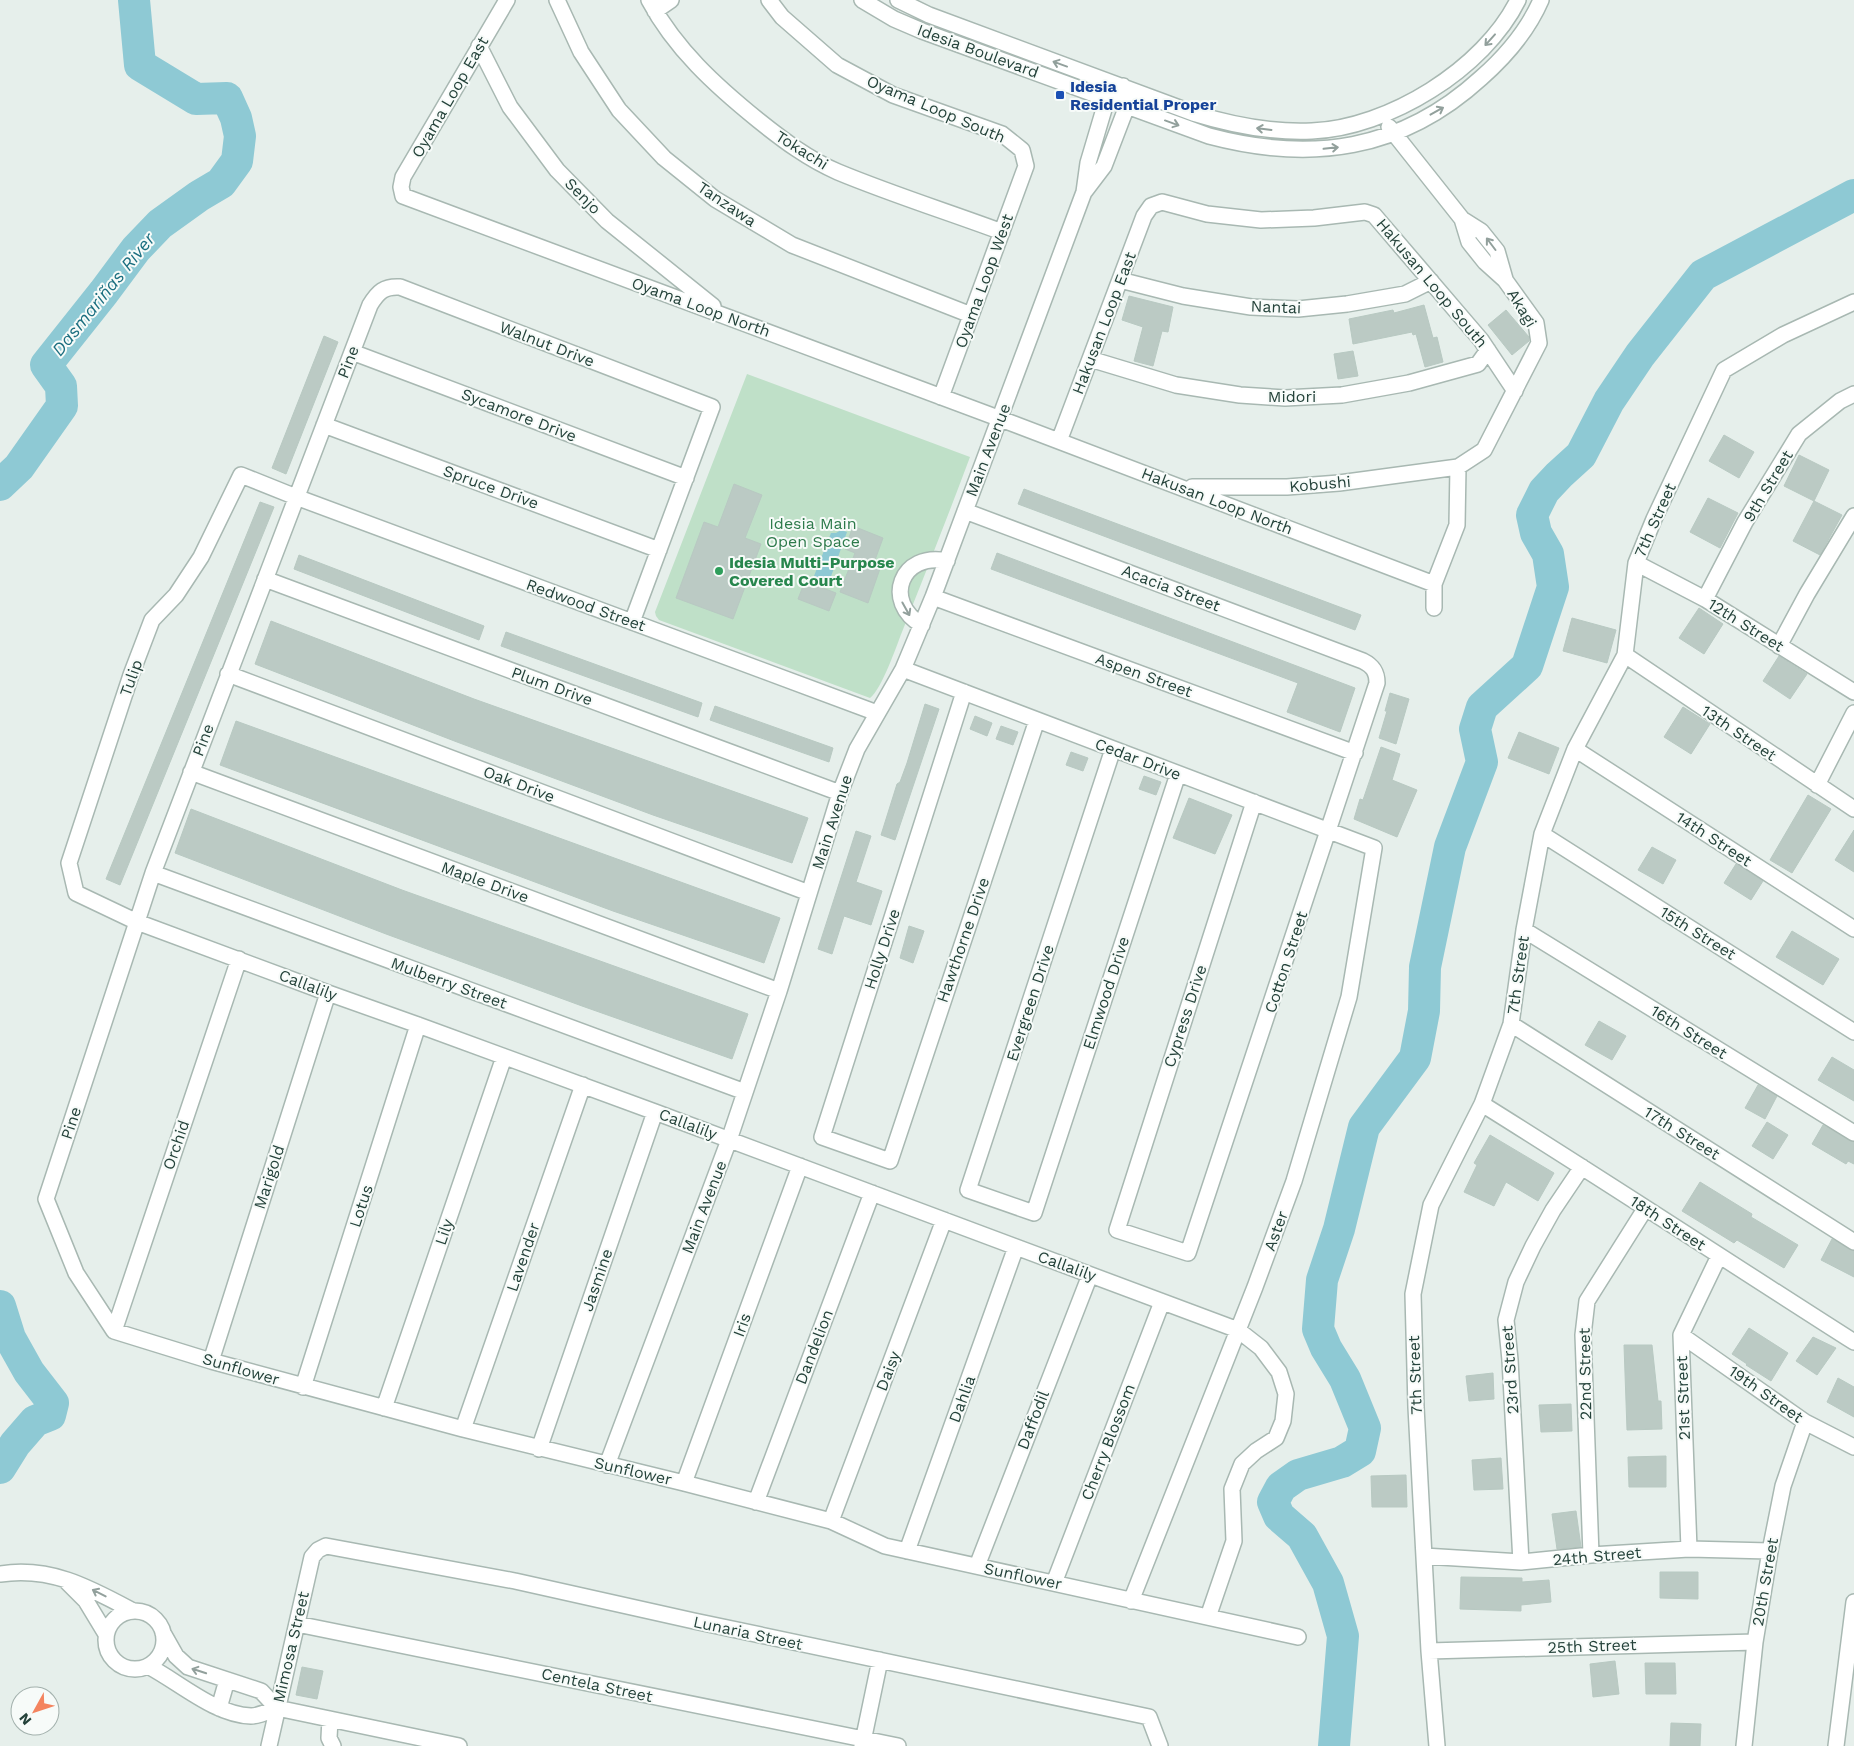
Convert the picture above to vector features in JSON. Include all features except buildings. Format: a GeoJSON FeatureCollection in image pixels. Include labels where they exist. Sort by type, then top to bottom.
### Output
{"type":"FeatureCollection","features":[{"type":"Feature","properties":{"kind":"street","name":"Oyama Loop East"},"geometry":{"type":"LineString","coordinates":[[403,196],[401,187],[403,177],[507,0]]}},
{"type":"Feature","properties":{"kind":"street","name":"Tanzawa"},"geometry":{"type":"LineString","coordinates":[[557,0],[581,52],[619,110],[664,158],[715,199],[792,245],[971,315]]}},
{"type":"Feature","properties":{"kind":"street"},"geometry":{"type":"LineString","coordinates":[[652,6],[671,0]]}},
{"type":"Feature","properties":{"kind":"street","name":"Oyama Loop South"},"geometry":{"type":"LineString","coordinates":[[769,0],[782,17],[837,64],[893,94],[1002,134],[1022,150],[1026,166]]}},
{"type":"Feature","properties":{"kind":"street","name":"Idesia Boulevard"},"geometry":{"type":"LineString","coordinates":[[862,0],[894,19],[922,31],[1209,136],[1258,147],[1316,150],[1345,147],[1371,141],[1394,133],[1441,110],[1467,91],[1495,66],[1519,38],[1530,22],[1541,0]]}},
{"type":"Feature","properties":{"kind":"street","name":"Idesia Boulevard"},"geometry":{"type":"LineString","coordinates":[[898,0],[929,15],[1216,120],[1263,130],[1289,132],[1331,129],[1361,122],[1380,116],[1429,91],[1453,75],[1480,51],[1503,25],[1518,0]]}},
{"type":"Feature","properties":{"kind":"street","name":"Tokachi"},"geometry":{"type":"LineString","coordinates":[[652,6],[687,55],[731,98],[792,147],[837,171],[1002,232]]}},
{"type":"Feature","properties":{"kind":"street","name":"Senjo"},"geometry":{"type":"LineString","coordinates":[[479,46],[510,107],[557,170],[607,221],[724,314]]}},
{"type":"Feature","properties":{"kind":"street"},"geometry":{"type":"LineString","coordinates":[[1107,99],[1123,86],[1127,106]]}},
{"type":"Feature","properties":{"kind":"street","name":"Main Avenue"},"geometry":{"type":"LineString","coordinates":[[607,1465],[729,1140],[779,991],[840,793],[857,749],[903,669],[947,561],[1084,192],[1088,164],[1107,99]]}},
{"type":"Feature","properties":{"kind":"street","name":"Main Avenue"},"geometry":{"type":"LineString","coordinates":[[1084,192],[1104,166],[1127,106]]}},
{"type":"Feature","properties":{"kind":"street"},"geometry":{"type":"LineString","coordinates":[[1380,116],[1394,133]]}},
{"type":"Feature","properties":{"kind":"street","name":"Akagi"},"geometry":{"type":"LineString","coordinates":[[1394,133],[1462,219],[1469,242],[1505,280],[1536,323],[1538,343],[1484,450],[1458,467]]}},
{"type":"Feature","properties":{"kind":"street","name":"Oyama Loop West"},"geometry":{"type":"LineString","coordinates":[[941,397],[1026,166]]}},
{"type":"Feature","properties":{"kind":"street","name":"Oyama Loop North"},"geometry":{"type":"LineString","coordinates":[[403,196],[999,418]]}},
{"type":"Feature","properties":{"kind":"street","name":"Hakusan Loop South"},"geometry":{"type":"LineString","coordinates":[[1151,206],[1162,202],[1207,214],[1261,220],[1314,218],[1365,212],[1374,214],[1488,350],[1515,391]]}},
{"type":"Feature","properties":{"kind":"street","name":"Hakusan Loop East"},"geometry":{"type":"LineString","coordinates":[[1059,441],[1144,216],[1151,206]]}},
{"type":"Feature","properties":{"kind":"street","name":"Nantai"},"geometry":{"type":"LineString","coordinates":[[1120,280],[1183,296],[1251,307],[1298,309],[1347,304],[1405,294],[1431,281]]}},
{"type":"Feature","properties":{"kind":"street","name":"Walnut Drive"},"geometry":{"type":"LineString","coordinates":[[382,290],[390,286],[400,287],[712,407],[686,478]]}},
{"type":"Feature","properties":{"kind":"street","name":"Pine"},"geometry":{"type":"LineString","coordinates":[[114,1331],[76,1272],[46,1199],[153,873],[370,305],[382,290]]}},
{"type":"Feature","properties":{"kind":"street","name":"7th Street"},"geometry":{"type":"LineString","coordinates":[[1437,1746],[1429,1650],[1416,1407],[1413,1294],[1431,1205],[1482,1104],[1511,1024],[1524,930],[1542,834],[1575,749],[1625,655],[1636,562],[1654,519],[1724,370],[1783,335],[1854,302]]}},
{"type":"Feature","properties":{"kind":"street","name":"Midori"},"geometry":{"type":"LineString","coordinates":[[1090,359],[1176,385],[1240,395],[1285,398],[1342,395],[1410,383],[1478,364],[1488,350]]}},
{"type":"Feature","properties":{"kind":"street","name":"Sycamore Drive"},"geometry":{"type":"LineString","coordinates":[[352,352],[686,478]]}},
{"type":"Feature","properties":{"kind":"street","name":"9th Street"},"geometry":{"type":"LineString","coordinates":[[1705,599],[1745,522],[1799,434],[1840,401],[1854,394]]}},
{"type":"Feature","properties":{"kind":"street","name":"Hakusan Loop North"},"geometry":{"type":"LineString","coordinates":[[999,418],[1434,584]]}},
{"type":"Feature","properties":{"kind":"street","name":"Spruce Drive"},"geometry":{"type":"LineString","coordinates":[[324,425],[659,550]]}},
{"type":"Feature","properties":{"kind":"street"},"geometry":{"type":"LineString","coordinates":[[1434,608],[1434,584],[1457,525],[1458,467]]}},
{"type":"Feature","properties":{"kind":"street","name":"Kobushi"},"geometry":{"type":"LineString","coordinates":[[1181,487],[1296,486],[1339,483],[1458,467]]}},
{"type":"Feature","properties":{"kind":"street","name":"Tulip"},"geometry":{"type":"LineString","coordinates":[[137,922],[76,893],[69,863],[131,675],[152,620],[176,595],[201,557],[240,475],[296,497]]}},
{"type":"Feature","properties":{"kind":"street"},"geometry":{"type":"LineString","coordinates":[[632,622],[686,478]]}},
{"type":"Feature","properties":{"kind":"street","name":"Redwood Street"},"geometry":{"type":"LineString","coordinates":[[296,497],[877,714]]}},
{"type":"Feature","properties":{"kind":"street","name":"Acacia Street"},"geometry":{"type":"LineString","coordinates":[[965,511],[1364,661],[1374,670]]}},
{"type":"Feature","properties":{"kind":"street"},"geometry":{"type":"LineString","coordinates":[[1779,646],[1807,594],[1854,516]]}},
{"type":"Feature","properties":{"kind":"street"},"geometry":{"type":"LineString","coordinates":[[922,625],[906,613],[902,604],[900,595],[904,576],[910,568],[918,563],[937,559],[947,561]]}},
{"type":"Feature","properties":{"kind":"street","name":"12th Street"},"geometry":{"type":"LineString","coordinates":[[1636,562],[1705,599],[1854,692]]}},
{"type":"Feature","properties":{"kind":"street","name":"Plum Drive"},"geometry":{"type":"LineString","coordinates":[[265,579],[840,793]]}},
{"type":"Feature","properties":{"kind":"street","name":"Aspen Street"},"geometry":{"type":"LineString","coordinates":[[933,597],[1355,753]]}},
{"type":"Feature","properties":{"kind":"street","name":"13th Street"},"geometry":{"type":"LineString","coordinates":[[1625,655],[1854,809]]}},
{"type":"Feature","properties":{"kind":"street","name":"Cedar Drive"},"geometry":{"type":"LineString","coordinates":[[903,669],[1374,848]]}},
{"type":"Feature","properties":{"kind":"street","name":"Cotton Street"},"geometry":{"type":"LineString","coordinates":[[1188,1253],[1355,753],[1377,683],[1377,676],[1374,670]]}},
{"type":"Feature","properties":{"kind":"street","name":"Oak Drive"},"geometry":{"type":"LineString","coordinates":[[228,674],[809,893]]}},
{"type":"Feature","properties":{"kind":"street","name":"Holly Drive"},"geometry":{"type":"LineString","coordinates":[[890,1161],[822,1137],[964,692]]}},
{"type":"Feature","properties":{"kind":"street"},"geometry":{"type":"LineString","coordinates":[[1816,785],[1854,713]]}},
{"type":"Feature","properties":{"kind":"street","name":"Hawthorne Drive"},"geometry":{"type":"LineString","coordinates":[[890,1161],[1037,720]]}},
{"type":"Feature","properties":{"kind":"street","name":"Evergreen Drive"},"geometry":{"type":"LineString","coordinates":[[1034,1213],[968,1190],[1114,749]]}},
{"type":"Feature","properties":{"kind":"street","name":"14th Street"},"geometry":{"type":"LineString","coordinates":[[1575,749],[1854,929]]}},
{"type":"Feature","properties":{"kind":"street","name":"Maple Drive"},"geometry":{"type":"LineString","coordinates":[[191,772],[779,991]]}},
{"type":"Feature","properties":{"kind":"street","name":"Elmwood Drive"},"geometry":{"type":"LineString","coordinates":[[1034,1213],[1178,774]]}},
{"type":"Feature","properties":{"kind":"street","name":"Cypress Drive"},"geometry":{"type":"LineString","coordinates":[[1188,1253],[1117,1230],[1254,802]]}},
{"type":"Feature","properties":{"kind":"street","name":"15th Street"},"geometry":{"type":"LineString","coordinates":[[1542,834],[1854,1032]]}},
{"type":"Feature","properties":{"kind":"street","name":"Aster"},"geometry":{"type":"LineString","coordinates":[[1131,1601],[1294,1182],[1349,997],[1374,848]]}},
{"type":"Feature","properties":{"kind":"street","name":"Mulberry Street"},"geometry":{"type":"LineString","coordinates":[[153,873],[745,1092]]}},
{"type":"Feature","properties":{"kind":"street","name":"Callalily"},"geometry":{"type":"LineString","coordinates":[[137,922],[656,1112],[1238,1330],[1261,1348],[1279,1372],[1286,1394],[1283,1421],[1276,1438],[1256,1451],[1242,1464],[1232,1489],[1234,1541],[1208,1617]]}},
{"type":"Feature","properties":{"kind":"street","name":"16th Street"},"geometry":{"type":"LineString","coordinates":[[1524,930],[1854,1133]]}},
{"type":"Feature","properties":{"kind":"street","name":"Orchid"},"geometry":{"type":"LineString","coordinates":[[114,1331],[239,959]]}},
{"type":"Feature","properties":{"kind":"street","name":"Marigold"},"geometry":{"type":"LineString","coordinates":[[210,1361],[328,993]]}},
{"type":"Feature","properties":{"kind":"street","name":"17th Street"},"geometry":{"type":"LineString","coordinates":[[1511,1024],[1854,1242]]}},
{"type":"Feature","properties":{"kind":"street","name":"Lotus"},"geometry":{"type":"LineString","coordinates":[[303,1386],[418,1025]]}},
{"type":"Feature","properties":{"kind":"street","name":"Lily"},"geometry":{"type":"LineString","coordinates":[[384,1408],[504,1057]]}},
{"type":"Feature","properties":{"kind":"street","name":"Lavender"},"geometry":{"type":"LineString","coordinates":[[463,1429],[583,1085]]}},
{"type":"Feature","properties":{"kind":"street","name":"18th Street"},"geometry":{"type":"LineString","coordinates":[[1482,1104],[1854,1342]]}},
{"type":"Feature","properties":{"kind":"street","name":"Jasmine"},"geometry":{"type":"LineString","coordinates":[[539,1448],[656,1112]]}},
{"type":"Feature","properties":{"kind":"street","name":"Iris"},"geometry":{"type":"LineString","coordinates":[[684,1483],[800,1166]]}},
{"type":"Feature","properties":{"kind":"street","name":"23rd Street"},"geometry":{"type":"LineString","coordinates":[[1521,1562],[1511,1369],[1506,1320],[1516,1282],[1533,1246],[1553,1210],[1582,1167]]}},
{"type":"Feature","properties":{"kind":"street","name":"Dandelion"},"geometry":{"type":"LineString","coordinates":[[756,1502],[872,1193]]}},
{"type":"Feature","properties":{"kind":"street","name":"22nd Street"},"geometry":{"type":"LineString","coordinates":[[1591,1555],[1583,1335],[1587,1302],[1645,1209]]}},
{"type":"Feature","properties":{"kind":"street","name":"Daisy"},"geometry":{"type":"LineString","coordinates":[[831,1521],[944,1220]]}},
{"type":"Feature","properties":{"kind":"street","name":"Dahlia"},"geometry":{"type":"LineString","coordinates":[[907,1550],[1016,1247]]}},
{"type":"Feature","properties":{"kind":"street","name":"21st Street"},"geometry":{"type":"LineString","coordinates":[[1689,1549],[1681,1335],[1719,1256]]}},
{"type":"Feature","properties":{"kind":"street","name":"Daffodil"},"geometry":{"type":"LineString","coordinates":[[977,1566],[1090,1274]]}},
{"type":"Feature","properties":{"kind":"street","name":"Cherry Blossom"},"geometry":{"type":"LineString","coordinates":[[1054,1583],[1162,1302]]}},
{"type":"Feature","properties":{"kind":"street","name":"Sunflower"},"geometry":{"type":"LineString","coordinates":[[114,1331],[210,1361],[463,1429],[831,1521],[884,1546],[1298,1637]]}},
{"type":"Feature","properties":{"kind":"street","name":"19th Street"},"geometry":{"type":"LineString","coordinates":[[1681,1335],[1805,1422],[1854,1446]]}},
{"type":"Feature","properties":{"kind":"street","name":"20th Street"},"geometry":{"type":"LineString","coordinates":[[1744,1746],[1755,1642],[1770,1551],[1783,1486],[1805,1422]]}},
{"type":"Feature","properties":{"kind":"street","name":"Lunaria Street"},"geometry":{"type":"LineString","coordinates":[[318,1550],[326,1546],[515,1582],[1149,1717],[1160,1746]]}},
{"type":"Feature","properties":{"kind":"street","name":"24th Street"},"geometry":{"type":"LineString","coordinates":[[1424,1556],[1521,1562],[1591,1555],[1689,1549],[1770,1551]]}},
{"type":"Feature","properties":{"kind":"street","name":"Mimosa Street"},"geometry":{"type":"LineString","coordinates":[[269,1746],[312,1557],[318,1550]]}},
{"type":"Feature","properties":{"kind":"street"},"geometry":{"type":"LineString","coordinates":[[4,1573],[35,1572],[62,1577],[96,1591],[133,1611],[152,1617],[159,1624],[176,1656],[188,1667],[262,1691],[277,1708]]}},
{"type":"Feature","properties":{"kind":"street"},"geometry":{"type":"LineString","coordinates":[[62,1577],[86,1601],[106,1634]]}},
{"type":"Feature","properties":{"kind":"street"},"geometry":{"type":"LineString","coordinates":[[1836,1746],[1854,1602]]}},
{"type":"Feature","properties":{"kind":"street"},"geometry":{"type":"LineString","coordinates":[[133,1611],[124,1613],[116,1618],[106,1634],[106,1644],[109,1653],[121,1666],[139,1669],[148,1666],[156,1660],[164,1643],[163,1633]]}},
{"type":"Feature","properties":{"kind":"street","name":"Centela Street"},"geometry":{"type":"LineString","coordinates":[[297,1624],[863,1742],[898,1746]]}},
{"type":"Feature","properties":{"kind":"street","name":"25th Street"},"geometry":{"type":"LineString","coordinates":[[1429,1650],[1755,1642]]}},
{"type":"Feature","properties":{"kind":"street"},"geometry":{"type":"LineString","coordinates":[[863,1742],[880,1660]]}},
{"type":"Feature","properties":{"kind":"street"},"geometry":{"type":"LineString","coordinates":[[148,1666],[219,1708],[236,1714],[253,1716],[277,1708],[330,1719],[410,1741],[459,1746]]}},
{"type":"Feature","properties":{"kind":"street"},"geometry":{"type":"LineString","coordinates":[[219,1708],[227,1680]]}},
{"type":"Feature","properties":{"kind":"street"},"geometry":{"type":"LineString","coordinates":[[330,1719],[329,1738],[333,1746]]}},
{"type":"Feature","properties":{"kind":"green space","name":"Idesia Main Open Space"},"geometry":{"type":"Polygon","coordinates":[[[747,374],[970,457],[888,667],[875,693],[870,698],[659,620],[656,616],[655,612],[747,374]]]}},
{"type":"Feature","properties":{"kind":"water"},"geometry":{"type":"Polygon","coordinates":[[[841,530],[847,532],[829,582],[814,576],[831,533],[841,530]]]}},
{"type":"Feature","properties":{"kind":"waterway","name":"Dasmariñas River"},"geometry":{"type":"LineString","coordinates":[[0,485],[19,467],[62,406],[61,386],[46,365],[136,249],[160,224],[221,183],[237,161],[240,136],[236,118],[227,98],[196,99],[140,65],[134,0]]}},
{"type":"Feature","properties":{"kind":"waterway"},"geometry":{"type":"LineString","coordinates":[[1334,1746],[1343,1636],[1328,1583],[1302,1536],[1279,1516],[1273,1502],[1281,1487],[1298,1475],[1342,1462],[1360,1451],[1365,1428],[1345,1379],[1326,1348],[1318,1329],[1322,1280],[1339,1229],[1364,1127],[1415,1058],[1424,1011],[1425,967],[1450,847],[1482,762],[1475,729],[1482,707],[1527,666],[1553,587],[1548,554],[1536,533],[1532,515],[1544,491],[1581,455],[1609,401],[1640,355],[1703,275],[1854,195]]}},
{"type":"Feature","properties":{"kind":"waterway","name":"Dasmariñas River"},"geometry":{"type":"LineString","coordinates":[[0,1306],[10,1338],[29,1372],[53,1403],[50,1415],[35,1421],[15,1444],[0,1468]]}},
{"type":"Feature","properties":{"kind":"place","name":"Idesia Residential Proper"},"geometry":{"type":"Point","coordinates":[1060,95]}},
{"type":"Feature","properties":{"kind":"place","name":"Idesia Multi-Purpose Covered Court"},"geometry":{"type":"Point","coordinates":[719,571]}}]}
